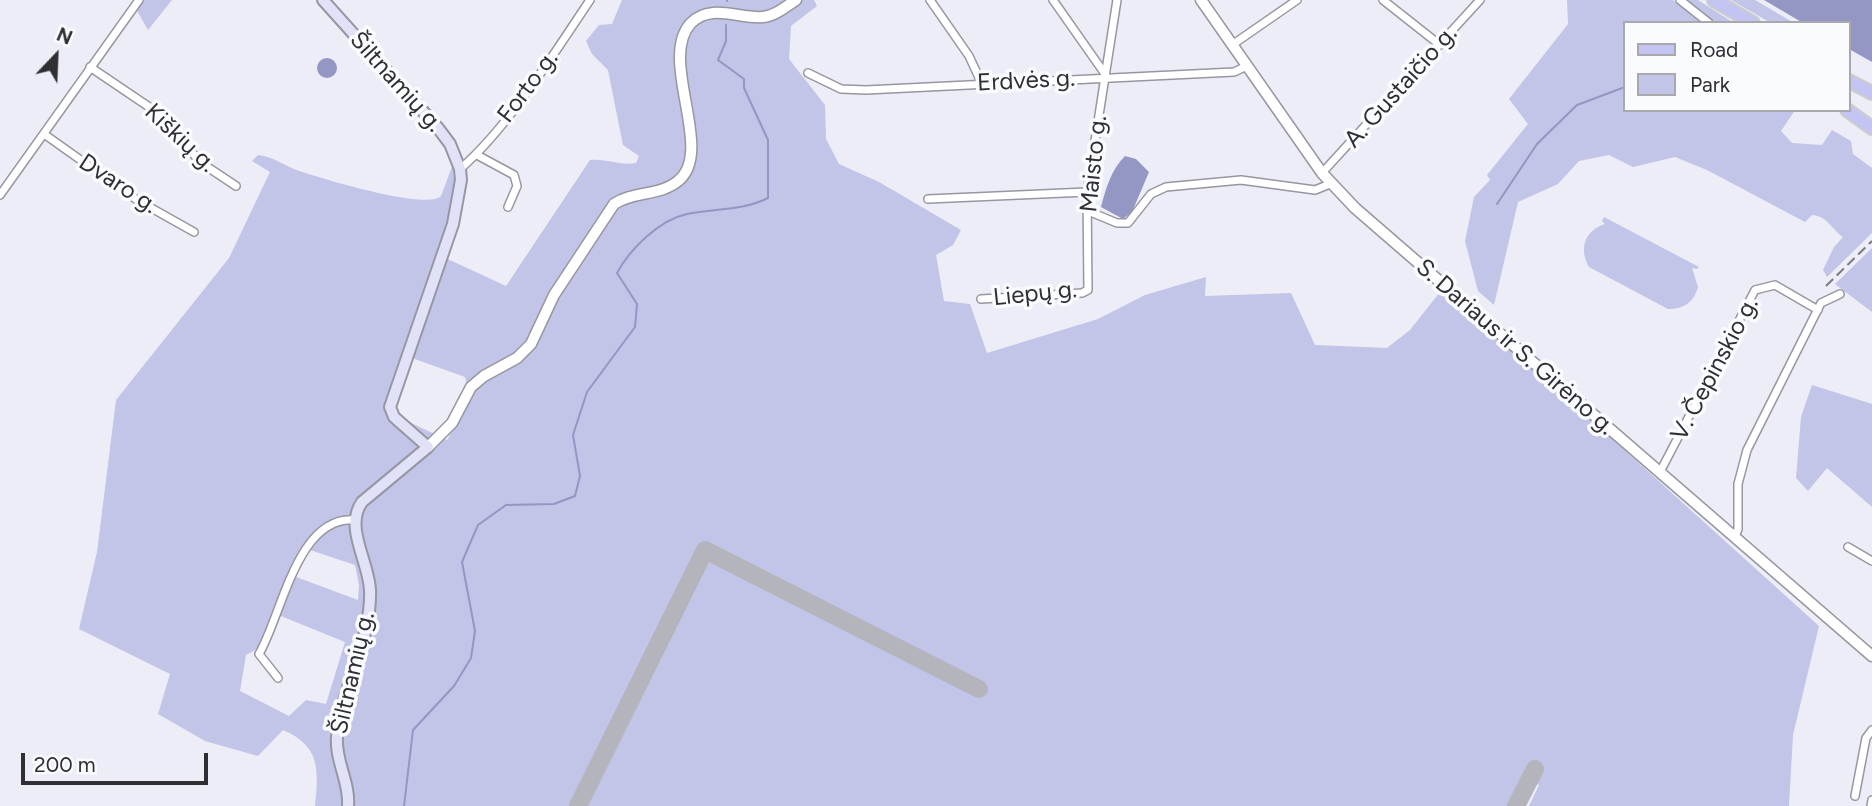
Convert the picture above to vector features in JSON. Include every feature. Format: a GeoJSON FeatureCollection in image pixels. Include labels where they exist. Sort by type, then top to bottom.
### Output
{"type":"FeatureCollection","features":[{"type":"Feature","properties":{"kind":"main road","name":"Šiltnamių g."},"geometry":{"type":"LineString","coordinates":[[323,0],[444,136],[460,169]]}},
{"type":"Feature","properties":{"kind":"main road"},"geometry":{"type":"LineString","coordinates":[[1714,0],[1750,21]]}},
{"type":"Feature","properties":{"kind":"main road"},"geometry":{"type":"LineString","coordinates":[[1851,73],[1872,84]]}},
{"type":"Feature","properties":{"kind":"main road"},"geometry":{"type":"LineString","coordinates":[[1851,82],[1872,93]]}},
{"type":"Feature","properties":{"kind":"main road"},"geometry":{"type":"LineString","coordinates":[[1849,112],[1872,128]]}},
{"type":"Feature","properties":{"kind":"main road"},"geometry":{"type":"LineString","coordinates":[[355,520],[362,502],[428,447],[394,417],[390,407],[453,224],[461,180],[460,169]]}},
{"type":"Feature","properties":{"kind":"main road","name":"Šiltnamių g."},"geometry":{"type":"LineString","coordinates":[[348,806],[348,788],[339,759],[337,738],[370,591],[355,520]]}},
{"type":"Feature","properties":{"kind":"street"},"geometry":{"type":"LineString","coordinates":[[0,195],[139,0]]}},
{"type":"Feature","properties":{"kind":"street","name":"Forto g."},"geometry":{"type":"LineString","coordinates":[[460,169],[477,155],[550,60],[590,0]]}},
{"type":"Feature","properties":{"kind":"street"},"geometry":{"type":"LineString","coordinates":[[428,447],[452,423],[471,387],[484,376],[517,358],[531,344],[554,295],[574,269],[614,204],[627,197],[670,186],[687,171],[691,148],[682,67],[683,41],[689,25],[700,16],[713,12],[764,17],[796,0]]}},
{"type":"Feature","properties":{"kind":"street"},"geometry":{"type":"LineString","coordinates":[[930,0],[969,56],[982,84]]}},
{"type":"Feature","properties":{"kind":"street"},"geometry":{"type":"LineString","coordinates":[[1053,0],[1105,76]]}},
{"type":"Feature","properties":{"kind":"street","name":"Maisto g."},"geometry":{"type":"LineString","coordinates":[[1089,287],[1087,192],[1117,0]]}},
{"type":"Feature","properties":{"kind":"street","name":"S. Dariaus ir S. Girėno g."},"geometry":{"type":"LineString","coordinates":[[1201,0],[1330,184],[1872,656]]}},
{"type":"Feature","properties":{"kind":"street"},"geometry":{"type":"LineString","coordinates":[[1232,45],[1297,0]]}},
{"type":"Feature","properties":{"kind":"street"},"geometry":{"type":"LineString","coordinates":[[1383,0],[1440,46]]}},
{"type":"Feature","properties":{"kind":"street"},"geometry":{"type":"LineString","coordinates":[[1465,0],[1473,8]]}},
{"type":"Feature","properties":{"kind":"street","name":"A. Gustaičio g."},"geometry":{"type":"LineString","coordinates":[[1322,173],[1480,0]]}},
{"type":"Feature","properties":{"kind":"street"},"geometry":{"type":"LineString","coordinates":[[1680,0],[1706,21]]}},
{"type":"Feature","properties":{"kind":"street","name":"Erdvės g."},"geometry":{"type":"LineString","coordinates":[[808,73],[833,86],[854,90],[1105,76],[1234,72],[1247,66]]}},
{"type":"Feature","properties":{"kind":"street","name":"Kiškių g."},"geometry":{"type":"LineString","coordinates":[[90,67],[161,115],[200,162],[236,186]]}},
{"type":"Feature","properties":{"kind":"street","name":"Dvaro g."},"geometry":{"type":"LineString","coordinates":[[44,134],[137,200],[194,232]]}},
{"type":"Feature","properties":{"kind":"street"},"geometry":{"type":"LineString","coordinates":[[477,155],[514,175],[517,186],[508,207]]}},
{"type":"Feature","properties":{"kind":"street"},"geometry":{"type":"LineString","coordinates":[[1088,211],[1117,223],[1128,223],[1133,221],[1151,194],[1166,187],[1241,180],[1315,190],[1330,184]]}},
{"type":"Feature","properties":{"kind":"street"},"geometry":{"type":"LineString","coordinates":[[928,199],[1087,192]]}},
{"type":"Feature","properties":{"kind":"street","name":"V. Čepinskio g."},"geometry":{"type":"LineString","coordinates":[[1660,472],[1755,290],[1775,285],[1818,310]]}},
{"type":"Feature","properties":{"kind":"street","name":"Liepų g."},"geometry":{"type":"LineString","coordinates":[[981,299],[1082,293],[1089,287]]}},
{"type":"Feature","properties":{"kind":"street"},"geometry":{"type":"LineString","coordinates":[[1735,537],[1738,529],[1738,484],[1747,450],[1824,299],[1840,294]]}},
{"type":"Feature","properties":{"kind":"street"},"geometry":{"type":"LineString","coordinates":[[278,678],[259,654],[305,546],[331,525],[346,519],[355,520]]}},
{"type":"Feature","properties":{"kind":"street"},"geometry":{"type":"LineString","coordinates":[[1849,547],[1872,561]]}},
{"type":"Feature","properties":{"kind":"street"},"geometry":{"type":"LineString","coordinates":[[1855,796],[1866,738],[1872,730]]}},
{"type":"Feature","properties":{"kind":"street"},"geometry":{"type":"LineString","coordinates":[[1871,806],[1872,800]]}},
{"type":"Feature","properties":{"kind":"green space"},"geometry":{"type":"Polygon","coordinates":[[[143,0],[172,0],[148,30],[136,9],[143,0]]]}},
{"type":"Feature","properties":{"kind":"green space"},"geometry":{"type":"Polygon","coordinates":[[[622,0],[814,0],[817,6],[791,26],[789,59],[825,105],[826,139],[839,164],[879,182],[961,230],[953,245],[936,255],[944,301],[970,304],[987,353],[1098,319],[1145,295],[1206,277],[1205,296],[1291,293],[1315,345],[1387,348],[1410,330],[1444,287],[1819,626],[1793,735],[1789,806],[1529,806],[1539,785],[1534,783],[1540,770],[1531,765],[1510,806],[583,806],[701,567],[711,561],[980,698],[987,684],[704,543],[572,806],[315,806],[317,781],[314,760],[304,743],[295,736],[283,730],[258,756],[205,741],[158,714],[170,674],[79,629],[97,552],[116,400],[229,258],[270,172],[252,161],[258,155],[263,156],[324,179],[416,199],[441,196],[453,164],[455,190],[439,255],[506,286],[590,160],[630,164],[636,163],[639,156],[623,145],[608,70],[592,54],[586,41],[599,25],[612,24],[622,0]],[[412,358],[395,409],[403,419],[447,440],[470,399],[465,377],[412,358]],[[307,549],[296,577],[358,600],[359,585],[355,565],[307,549]],[[276,614],[259,648],[246,655],[240,691],[289,716],[306,700],[326,704],[345,642],[276,614]]]}},
{"type":"Feature","properties":{"kind":"green space"},"geometry":{"type":"Polygon","coordinates":[[[1567,0],[1673,0],[1699,21],[1624,21],[1624,112],[1794,112],[1781,131],[1792,143],[1822,145],[1832,130],[1851,141],[1853,154],[1872,168],[1872,233],[1827,277],[1823,270],[1834,247],[1843,237],[1826,220],[1812,215],[1805,222],[1707,170],[1675,157],[1633,167],[1609,155],[1579,161],[1558,184],[1518,202],[1494,305],[1478,291],[1465,241],[1474,197],[1490,180],[1487,175],[1528,124],[1509,99],[1568,24],[1567,0]]]}},
{"type":"Feature","properties":{"kind":"green space"},"geometry":{"type":"Polygon","coordinates":[[[1684,0],[1698,0],[1731,21],[1712,21],[1684,0]]]}},
{"type":"Feature","properties":{"kind":"green space"},"geometry":{"type":"Polygon","coordinates":[[[1731,0],[1755,0],[1791,21],[1768,21],[1731,0]]]}},
{"type":"Feature","properties":{"kind":"green space"},"geometry":{"type":"Polygon","coordinates":[[[1604,217],[1699,267],[1692,268],[1698,287],[1691,301],[1679,308],[1668,309],[1589,267],[1584,254],[1585,241],[1592,231],[1605,224],[1602,221],[1604,217]]]}},
{"type":"Feature","properties":{"kind":"green space"},"geometry":{"type":"Polygon","coordinates":[[[1872,248],[1872,312],[1835,284],[1872,248]]]}},
{"type":"Feature","properties":{"kind":"green space"},"geometry":{"type":"Polygon","coordinates":[[[1812,385],[1872,404],[1872,507],[1827,468],[1808,491],[1796,478],[1801,417],[1812,385]]]}},
{"type":"Feature","properties":{"kind":"shaded area"},"geometry":{"type":"Polygon","coordinates":[[[1764,0],[1872,0],[1872,62],[1851,50],[1851,21],[1800,21],[1764,0]]]}},
{"type":"Feature","properties":{"kind":"shaded area"},"geometry":{"type":"Polygon","coordinates":[[[327,58],[334,61],[337,68],[334,75],[327,78],[320,75],[317,68],[320,61],[327,58]]]}},
{"type":"Feature","properties":{"kind":"shaded area"},"geometry":{"type":"Polygon","coordinates":[[[1125,156],[1136,159],[1149,172],[1132,212],[1123,219],[1101,207],[1113,173],[1125,156]]]}},
{"type":"Feature","properties":{"kind":"waterway"},"geometry":{"type":"LineString","coordinates":[[404,806],[413,730],[454,686],[471,658],[475,631],[462,562],[478,525],[506,505],[554,504],[575,496],[580,476],[573,435],[587,392],[635,327],[637,304],[617,273],[637,245],[676,217],[738,207],[768,198],[768,140],[744,88],[744,79],[718,60],[726,41],[726,25]]}},
{"type":"Feature","properties":{"kind":"waterway"},"geometry":{"type":"LineString","coordinates":[[1497,204],[1537,144],[1577,105],[1624,87]]}},
{"type":"Feature","properties":{"kind":"taxiway"},"geometry":{"type":"LineString","coordinates":[[578,806],[705,550],[979,689]]}},
{"type":"Feature","properties":{"kind":"taxiway"},"geometry":{"type":"LineString","coordinates":[[1516,806],[1535,769]]}},
{"type":"Feature","properties":{"kind":"railway"},"geometry":{"type":"LineString","coordinates":[[1826,286],[1872,241]]}}]}
